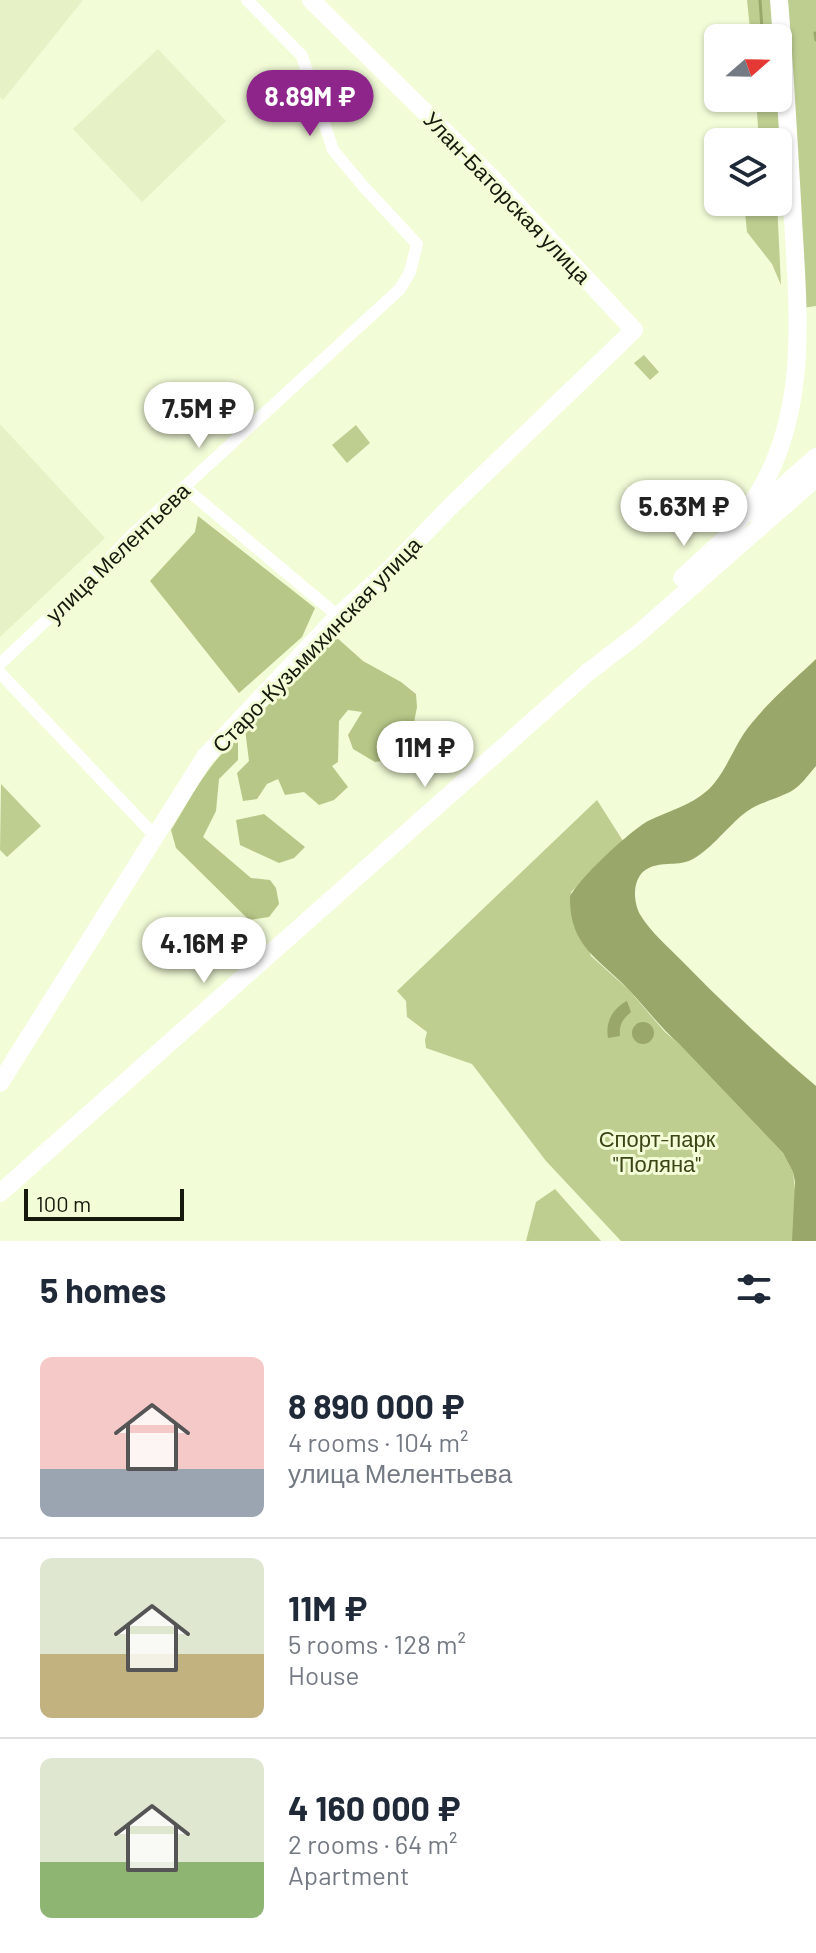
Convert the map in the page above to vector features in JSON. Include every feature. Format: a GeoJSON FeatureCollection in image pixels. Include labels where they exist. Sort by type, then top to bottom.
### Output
{"type":"FeatureCollection","features":[{"type":"Feature","properties":{"kind":"main road","name":"Улан-Баторская улица"},"geometry":{"type":"LineString","coordinates":[[311,0],[492,178],[634,330]]}},
{"type":"Feature","properties":{"kind":"main road"},"geometry":{"type":"LineString","coordinates":[[727,536],[759,492],[773,463],[788,421],[796,378],[798,312],[790,141],[779,0]]}},
{"type":"Feature","properties":{"kind":"main road","name":"Старо-Кузьмихинская улица"},"geometry":{"type":"LineString","coordinates":[[0,1083],[205,757],[338,616],[634,330]]}},
{"type":"Feature","properties":{"kind":"main road"},"geometry":{"type":"LineString","coordinates":[[587,673],[630,626],[816,457]]}},
{"type":"Feature","properties":{"kind":"main road"},"geometry":{"type":"LineString","coordinates":[[0,1193],[587,673],[638,634],[816,478]]}},
{"type":"Feature","properties":{"kind":"street","name":"улица Мелентьева"},"geometry":{"type":"LineString","coordinates":[[0,664],[133,534],[400,289],[410,272],[417,244],[333,150],[302,56],[247,0]]}},
{"type":"Feature","properties":{"kind":"street"},"geometry":{"type":"LineString","coordinates":[[184,487],[338,616]]}},
{"type":"Feature","properties":{"kind":"street"},"geometry":{"type":"LineString","coordinates":[[0,673],[155,836]]}},
{"type":"Feature","properties":{"kind":"shaded area"},"geometry":{"type":"Polygon","coordinates":[[[0,0],[83,0],[3,100],[0,97],[0,0]]]}},
{"type":"Feature","properties":{"kind":"shaded area"},"geometry":{"type":"Polygon","coordinates":[[[158,49],[226,121],[142,202],[73,129],[158,49]]]}},
{"type":"Feature","properties":{"kind":"shaded area"},"geometry":{"type":"Polygon","coordinates":[[[0,424],[105,538],[0,637],[0,424]]]}},
{"type":"Feature","properties":{"kind":"shaded area"},"geometry":{"type":"Polygon","coordinates":[[[198,516],[315,608],[302,637],[239,693],[150,581],[195,532],[198,516]]]}},
{"type":"Feature","properties":{"kind":"shaded area"},"geometry":{"type":"Polygon","coordinates":[[[335,636],[363,661],[416,694],[417,707],[411,738],[400,742],[388,760],[375,762],[353,749],[348,735],[362,712],[348,710],[339,721],[338,762],[332,766],[348,787],[334,800],[319,805],[304,792],[285,795],[278,779],[267,784],[257,799],[243,801],[237,773],[249,761],[245,729],[335,636]]]}},
{"type":"Feature","properties":{"kind":"shaded area"},"geometry":{"type":"Polygon","coordinates":[[[816,659],[816,766],[794,790],[747,812],[697,857],[644,871],[637,880],[635,892],[638,911],[654,933],[816,1086],[816,1241],[792,1241],[795,1182],[783,1153],[588,950],[575,928],[570,897],[593,868],[640,826],[708,790],[751,724],[816,659]]]}},
{"type":"Feature","properties":{"kind":"shaded area"},"geometry":{"type":"Polygon","coordinates":[[[238,739],[238,760],[219,779],[216,811],[203,837],[251,878],[270,880],[276,888],[279,904],[269,917],[249,920],[176,848],[171,830],[209,769],[238,739]]]}},
{"type":"Feature","properties":{"kind":"shaded area"},"geometry":{"type":"Polygon","coordinates":[[[443,743],[469,752],[459,765],[450,769],[448,759],[434,767],[428,763],[426,756],[443,743]]]}},
{"type":"Feature","properties":{"kind":"shaded area"},"geometry":{"type":"Polygon","coordinates":[[[264,814],[305,847],[294,858],[279,863],[240,845],[236,820],[264,814]]]}},
{"type":"Feature","properties":{"kind":"shaded area"},"geometry":{"type":"Polygon","coordinates":[[[627,1001],[631,1012],[622,1023],[620,1036],[608,1038],[611,1016],[627,1001]]]}},
{"type":"Feature","properties":{"kind":"shaded area"},"geometry":{"type":"Polygon","coordinates":[[[643,1022],[651,1025],[654,1033],[651,1041],[643,1044],[635,1041],[632,1033],[635,1025],[643,1022]]]}},
{"type":"Feature","properties":{"kind":"green space"},"geometry":{"type":"Polygon","coordinates":[[[747,0],[771,0],[773,24],[750,24],[747,0]]]}},
{"type":"Feature","properties":{"kind":"green space"},"geometry":{"type":"Polygon","coordinates":[[[784,0],[816,0],[816,306],[803,308],[791,112],[792,24],[785,24],[784,0]]]}},
{"type":"Feature","properties":{"kind":"green space"},"geometry":{"type":"Polygon","coordinates":[[[757,112],[779,112],[780,128],[758,128],[757,112]]]}},
{"type":"Feature","properties":{"kind":"green space"},"geometry":{"type":"Polygon","coordinates":[[[745,216],[778,216],[781,285],[772,264],[747,232],[745,216]]]}},
{"type":"Feature","properties":{"kind":"green space"},"geometry":{"type":"Polygon","coordinates":[[[644,355],[659,372],[650,380],[634,363],[644,355]]]}},
{"type":"Feature","properties":{"kind":"green space"},"geometry":{"type":"Polygon","coordinates":[[[356,425],[370,443],[347,463],[332,445],[356,425]]]}},
{"type":"Feature","properties":{"kind":"green space"},"geometry":{"type":"Polygon","coordinates":[[[1,784],[41,826],[7,857],[0,850],[1,784]]]}},
{"type":"Feature","properties":{"kind":"green space","name":"Спорт-парк \"Поляна\""},"geometry":{"type":"Polygon","coordinates":[[[597,800],[623,841],[571,892],[591,956],[628,989],[665,1032],[783,1153],[793,1172],[795,1191],[816,1241],[621,1241],[546,1161],[472,1064],[426,1048],[427,1032],[407,1017],[406,1001],[397,991],[597,800]]]}},
{"type":"Feature","properties":{"kind":"green space","name":"Спорт-парк \"Поляна\""},"geometry":{"type":"Polygon","coordinates":[[[555,1189],[601,1241],[526,1241],[536,1202],[555,1189]]]}},
{"type":"Feature","properties":{"kind":"waterway"},"geometry":{"type":"LineString","coordinates":[[760,0],[762,24]]}},
{"type":"Feature","properties":{"kind":"waterway"},"geometry":{"type":"LineString","coordinates":[[815,33],[816,40]]}}]}
